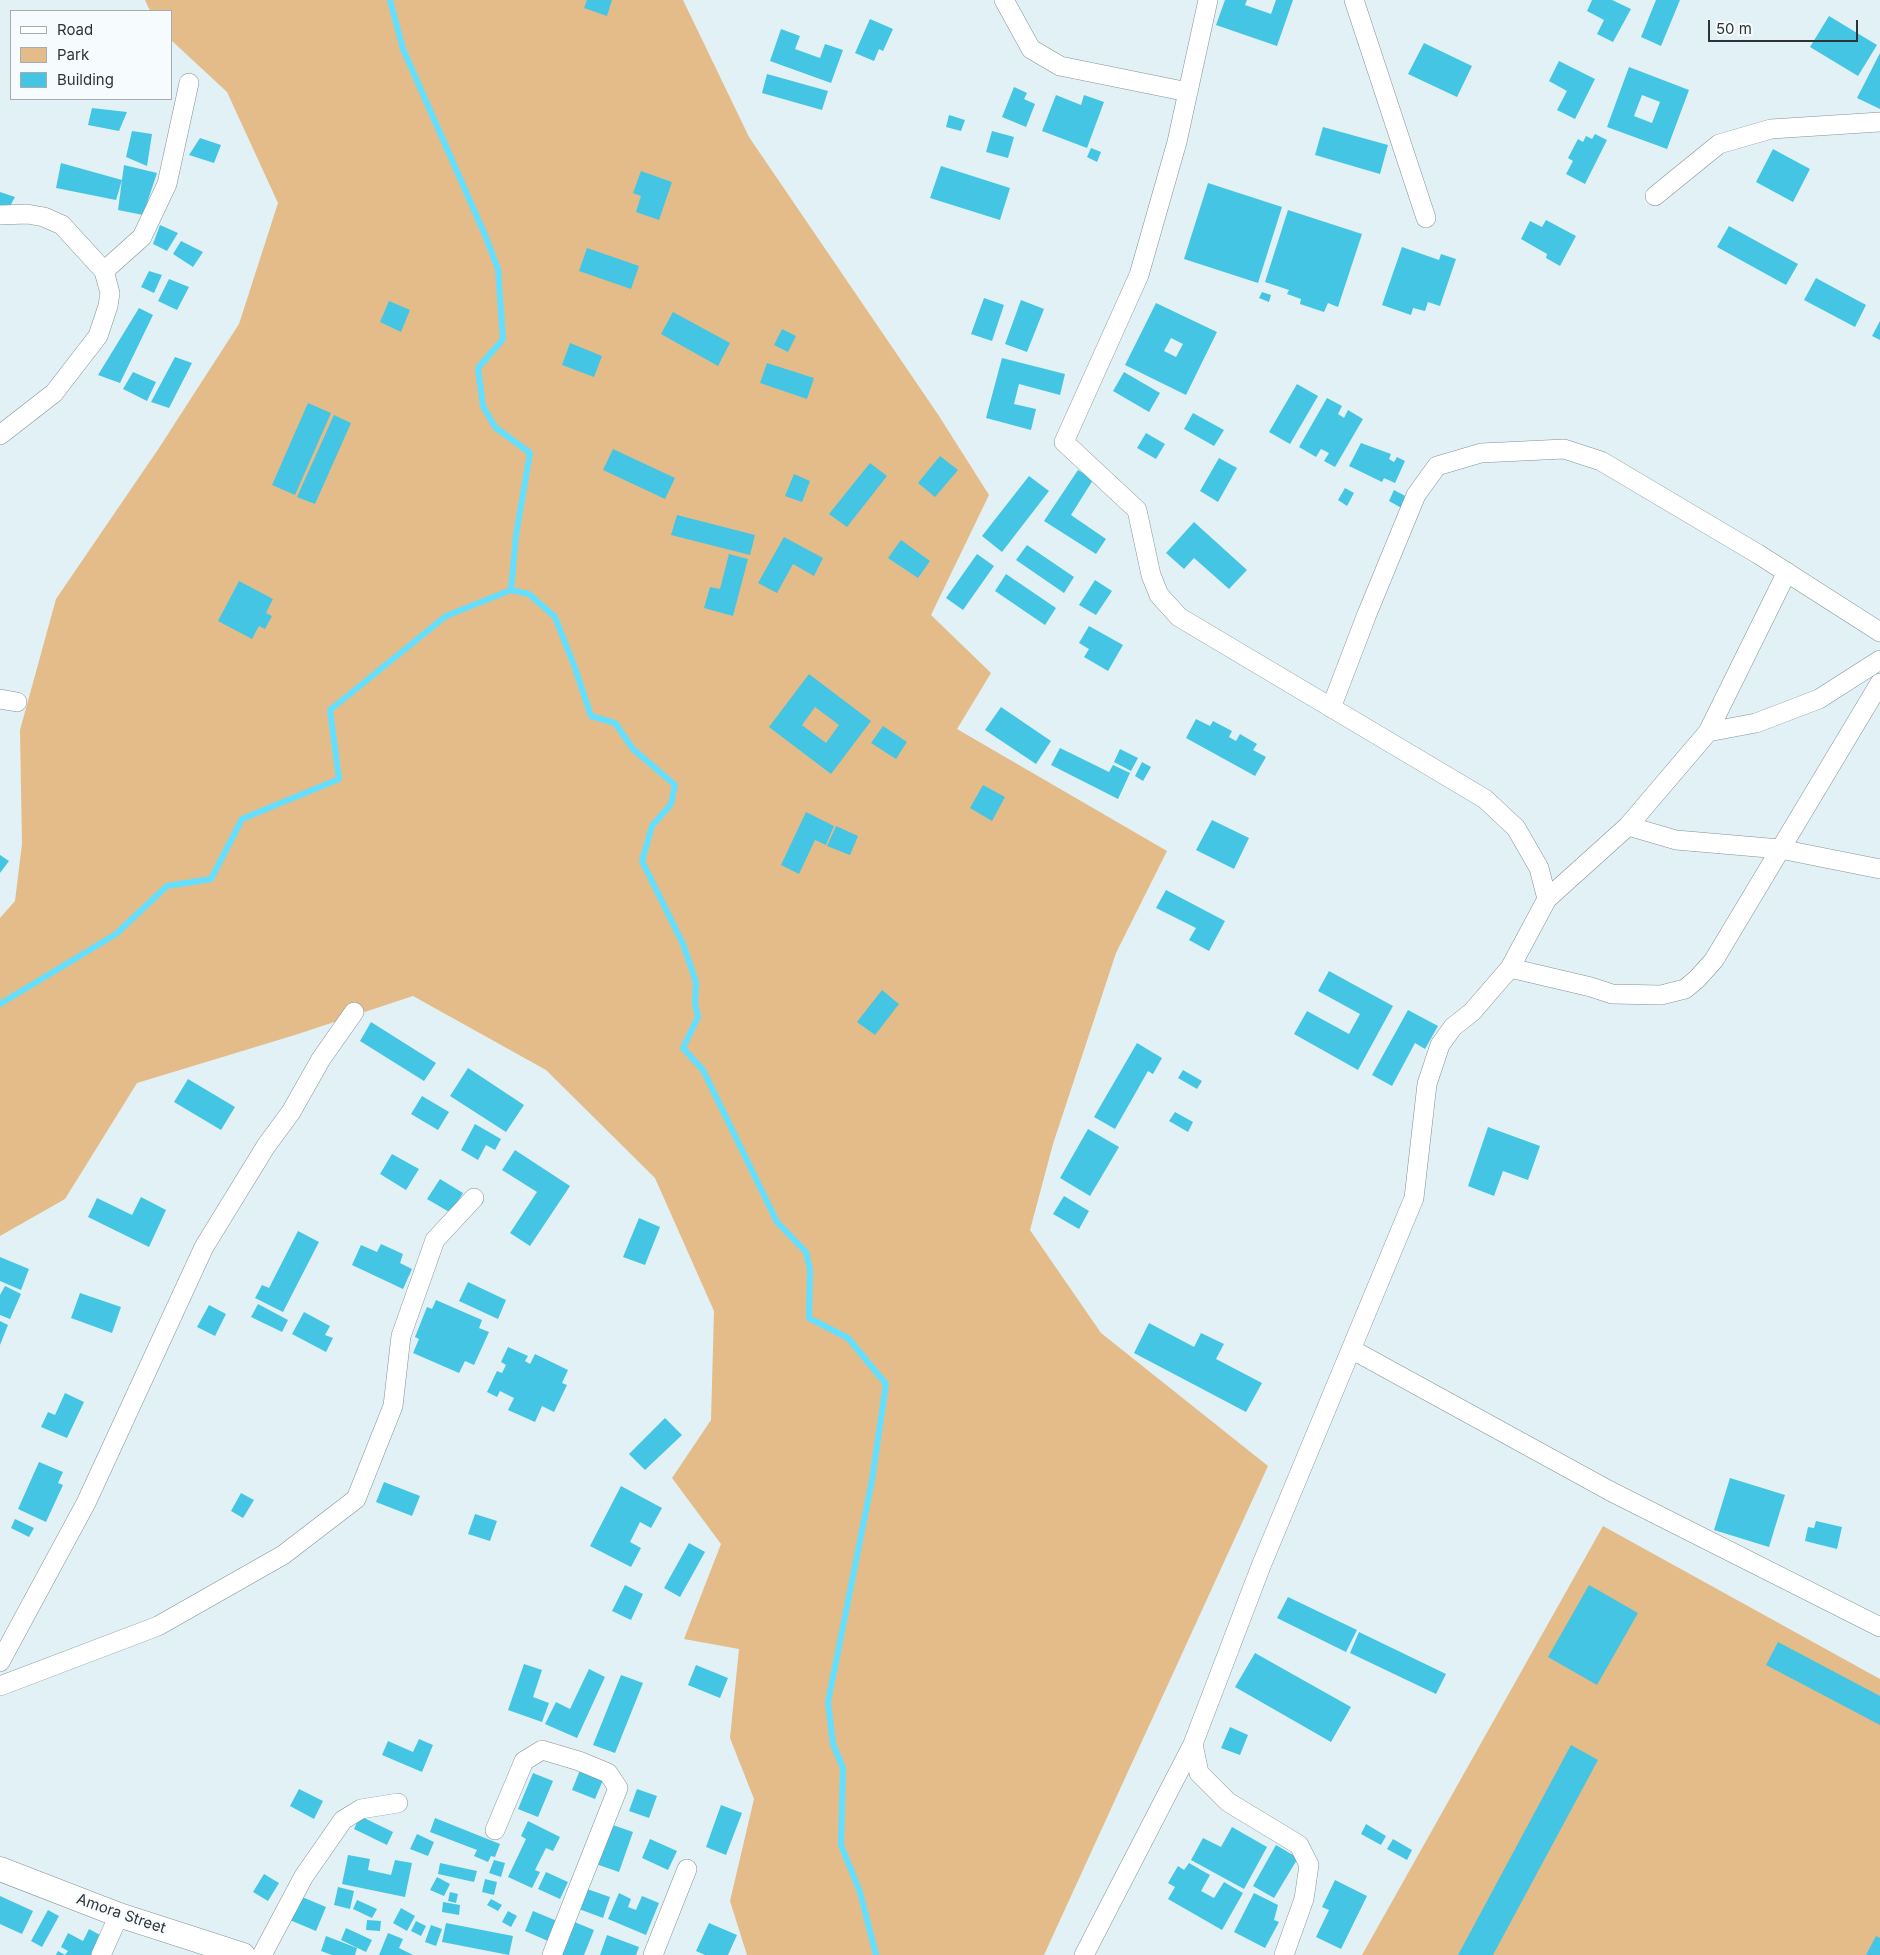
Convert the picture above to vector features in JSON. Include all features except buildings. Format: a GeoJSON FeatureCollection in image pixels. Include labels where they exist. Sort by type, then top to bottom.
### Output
{"type":"FeatureCollection","features":[{"type":"Feature","properties":{"kind":"street"},"geometry":{"type":"LineString","coordinates":[[1004,0],[1031,49],[1060,66],[1188,92]]}},
{"type":"Feature","properties":{"kind":"street"},"geometry":{"type":"LineString","coordinates":[[1208,0],[1177,142],[1139,275],[1064,442],[1137,510],[1151,575],[1158,594],[1179,617],[1485,799],[1516,828],[1539,868],[1547,899]]}},
{"type":"Feature","properties":{"kind":"street"},"geometry":{"type":"LineString","coordinates":[[1354,0],[1426,218]]}},
{"type":"Feature","properties":{"kind":"street"},"geometry":{"type":"LineString","coordinates":[[104,271],[142,238],[167,184],[189,83]]}},
{"type":"Feature","properties":{"kind":"street"},"geometry":{"type":"LineString","coordinates":[[1655,196],[1719,144],[1771,129],[1880,122]]}},
{"type":"Feature","properties":{"kind":"street"},"geometry":{"type":"LineString","coordinates":[[0,215],[27,214],[44,217],[62,225],[104,271],[110,292],[108,306],[98,336],[54,393],[0,435]]}},
{"type":"Feature","properties":{"kind":"street"},"geometry":{"type":"LineString","coordinates":[[1331,708],[1367,614],[1416,496],[1437,466],[1481,453],[1564,449],[1601,461],[1787,572],[1880,632]]}},
{"type":"Feature","properties":{"kind":"street"},"geometry":{"type":"LineString","coordinates":[[1084,1955],[1193,1744],[1261,1566],[1414,1198],[1427,1084],[1440,1045],[1452,1028],[1472,1012],[1510,968],[1547,899],[1628,826],[1708,732],[1787,572]]}},
{"type":"Feature","properties":{"kind":"street"},"geometry":{"type":"LineString","coordinates":[[1708,732],[1756,723],[1819,699],[1880,660]]}},
{"type":"Feature","properties":{"kind":"street"},"geometry":{"type":"LineString","coordinates":[[1510,968],[1591,987],[1612,994],[1661,994],[1684,989],[1697,979],[1714,960],[1880,683]]}},
{"type":"Feature","properties":{"kind":"street"},"geometry":{"type":"LineString","coordinates":[[1628,826],[1676,840],[1780,849],[1880,869]]}},
{"type":"Feature","properties":{"kind":"street"},"geometry":{"type":"LineString","coordinates":[[0,1662],[86,1503],[204,1247],[266,1146],[291,1112],[321,1060],[354,1012]]}},
{"type":"Feature","properties":{"kind":"street"},"geometry":{"type":"LineString","coordinates":[[0,1686],[158,1626],[283,1555],[356,1499],[393,1406],[402,1336],[435,1240],[474,1198]]}},
{"type":"Feature","properties":{"kind":"street"},"geometry":{"type":"LineString","coordinates":[[1352,1350],[1610,1491],[1880,1627]]}},
{"type":"Feature","properties":{"kind":"street"},"geometry":{"type":"LineString","coordinates":[[1193,1744],[1199,1773],[1228,1802],[1299,1845],[1309,1865],[1304,1899],[1284,1955]]}},
{"type":"Feature","properties":{"kind":"street"},"geometry":{"type":"LineString","coordinates":[[495,1830],[524,1761],[542,1750],[579,1761],[608,1773],[618,1788],[552,1955]]}},
{"type":"Feature","properties":{"kind":"street"},"geometry":{"type":"LineString","coordinates":[[262,1955],[304,1876],[343,1820],[361,1809],[398,1803]]}},
{"type":"Feature","properties":{"kind":"street","name":"Amora Street"},"geometry":{"type":"LineString","coordinates":[[0,1869],[119,1915],[243,1955]]}},
{"type":"Feature","properties":{"kind":"street"},"geometry":{"type":"LineString","coordinates":[[653,1955],[687,1869]]}},
{"type":"Feature","properties":{"kind":"street"},"geometry":{"type":"LineString","coordinates":[[102,1955],[119,1915]]}},
{"type":"Feature","properties":{"kind":"green space"},"geometry":{"type":"Polygon","coordinates":[[[145,0],[683,0],[749,137],[939,416],[989,495],[931,615],[991,673],[957,729],[1167,851],[1116,953],[1053,1144],[1030,1230],[1101,1333],[1268,1466],[1044,1955],[747,1955],[730,1901],[754,1799],[730,1738],[739,1649],[684,1639],[721,1544],[672,1478],[711,1420],[714,1311],[655,1178],[546,1070],[413,996],[295,1035],[137,1083],[65,1199],[0,1236],[0,918],[15,901],[22,844],[20,730],[56,599],[159,448],[239,324],[278,203],[227,92],[172,41],[172,10],[150,10],[145,0]]]}},
{"type":"Feature","properties":{"kind":"green space"},"geometry":{"type":"Polygon","coordinates":[[[1603,1526],[1880,1679],[1880,1955],[1362,1955],[1603,1526]]]}},
{"type":"Feature","properties":{"kind":"waterway"},"geometry":{"type":"LineString","coordinates":[[0,1004],[116,934],[167,886],[211,879],[242,819],[339,779],[330,710],[446,616],[511,590],[516,535],[530,453],[495,427],[483,406],[478,368],[503,339],[498,269],[485,235],[403,49],[390,0]]}},
{"type":"Feature","properties":{"kind":"waterway"},"geometry":{"type":"LineString","coordinates":[[511,590],[529,594],[555,617],[591,716],[615,723],[633,749],[675,785],[671,804],[652,826],[642,861],[683,944],[696,982],[695,1003],[698,1017],[683,1048],[703,1070],[777,1222],[806,1252],[810,1270],[809,1318],[848,1338],[886,1384],[872,1480],[828,1702],[833,1744],[843,1768],[841,1845],[860,1892],[876,1955]]}}]}
